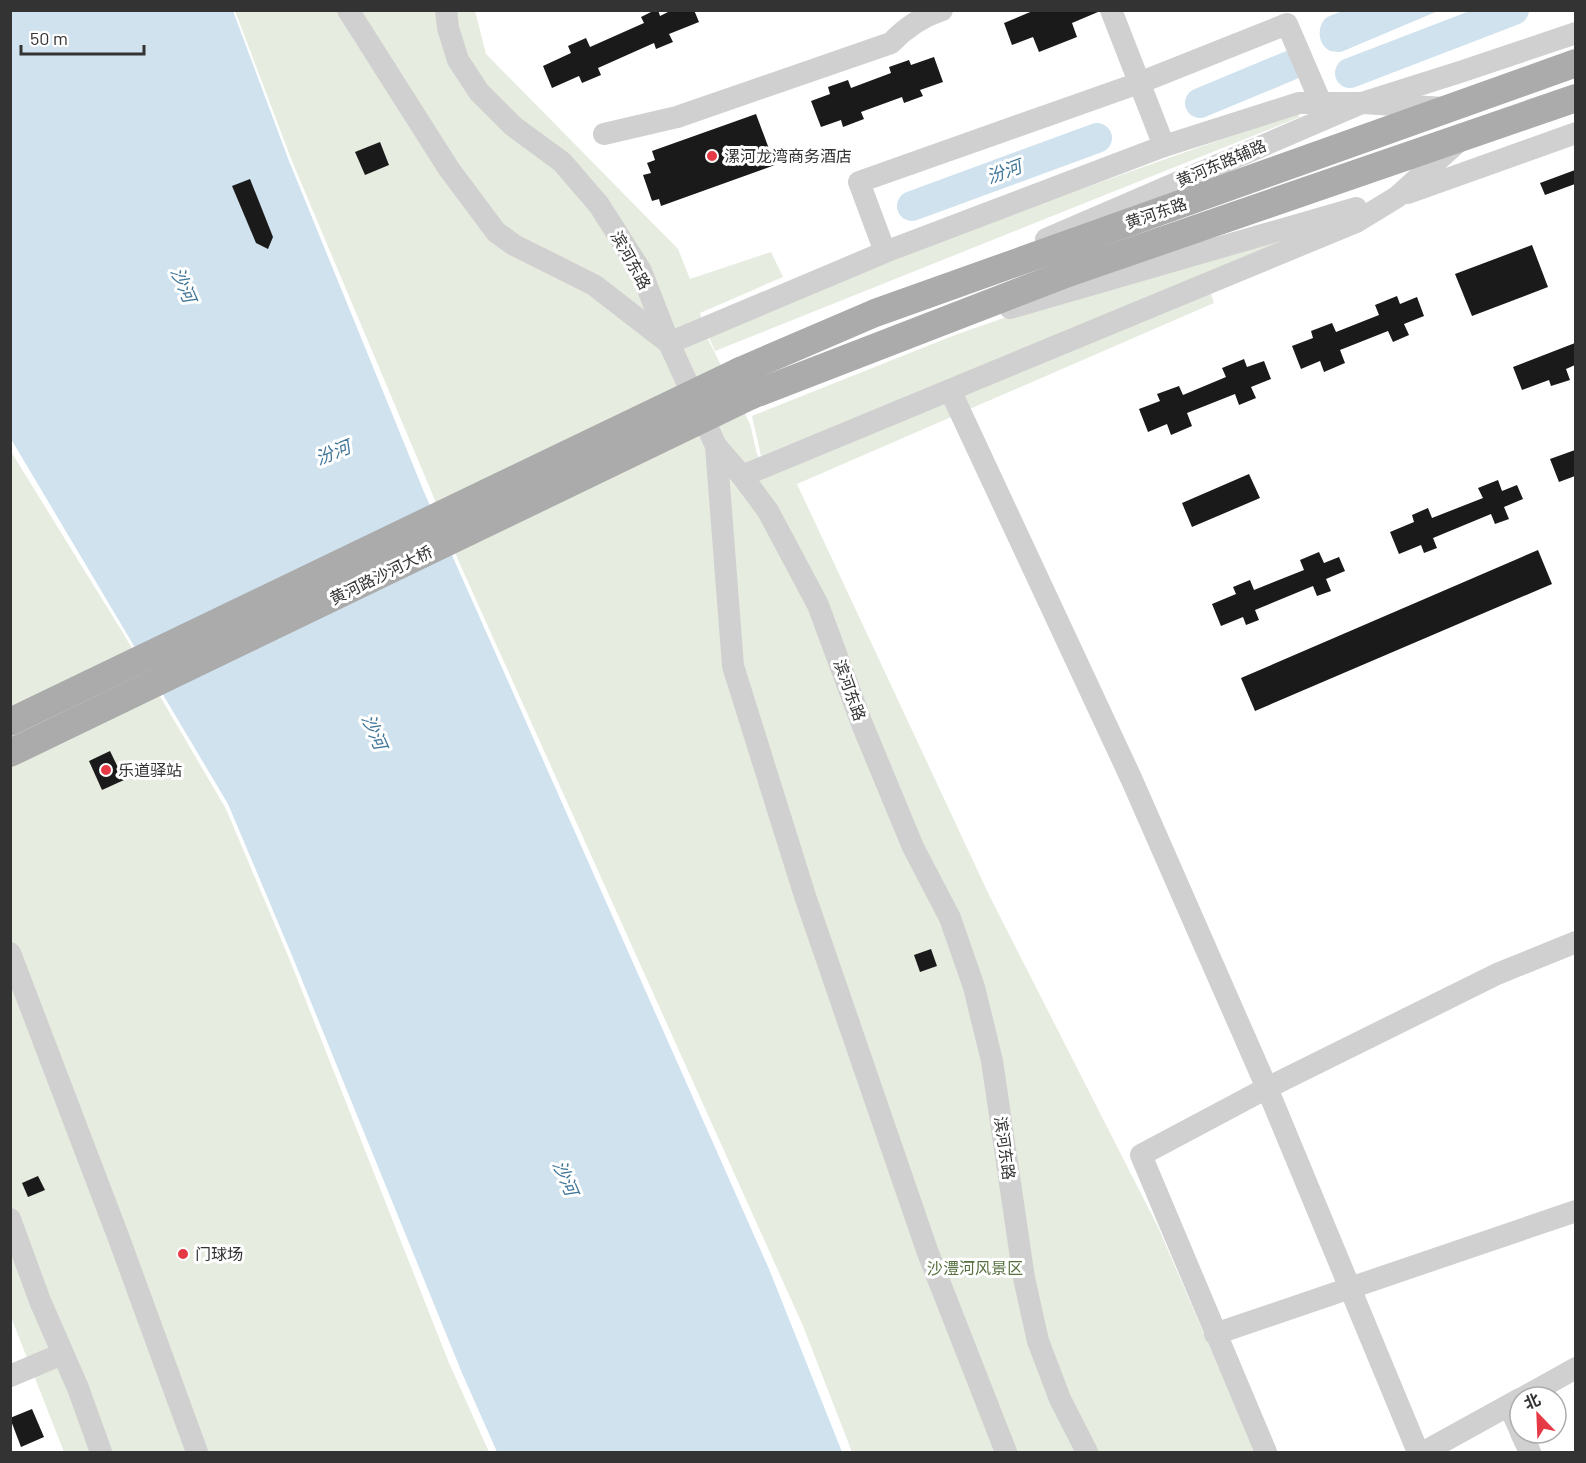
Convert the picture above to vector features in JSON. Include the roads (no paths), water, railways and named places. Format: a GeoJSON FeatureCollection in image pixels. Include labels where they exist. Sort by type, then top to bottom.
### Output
{"type":"FeatureCollection","features":[{"type":"Feature","properties":{"kind":"main road","name":"黄河东路"},"geometry":{"type":"LineString","coordinates":[[746,383],[874,313],[1575,63]]}},
{"type":"Feature","properties":{"kind":"main road","name":"黄河东路"},"geometry":{"type":"LineString","coordinates":[[746,383],[882,345],[1068,273],[1575,98]]}},
{"type":"Feature","properties":{"kind":"main road","name":"黄河路沙河大桥"},"geometry":{"type":"LineString","coordinates":[[10,722],[746,383]]}},
{"type":"Feature","properties":{"kind":"main road","name":"黄河路沙河大桥"},"geometry":{"type":"LineString","coordinates":[[10,753],[746,383]]}},
{"type":"Feature","properties":{"kind":"street"},"geometry":{"type":"LineString","coordinates":[[348,10],[449,169],[496,232],[514,245],[594,285],[669,343],[885,252],[1164,146],[1299,103],[1362,103],[1453,108]]}},
{"type":"Feature","properties":{"kind":"street","name":"滨河东路"},"geometry":{"type":"LineString","coordinates":[[446,10],[448,28],[459,60],[479,92],[513,126],[562,162],[599,205],[641,271],[669,343],[716,446],[768,511],[818,605],[862,724],[913,847],[950,918],[974,987],[992,1061],[1024,1278],[1038,1341],[1060,1399],[1087,1452]]}},
{"type":"Feature","properties":{"kind":"street"},"geometry":{"type":"LineString","coordinates":[[604,134],[677,117],[891,43],[905,28],[927,15],[942,10]]}},
{"type":"Feature","properties":{"kind":"street"},"geometry":{"type":"LineString","coordinates":[[1111,10],[1164,146]]}},
{"type":"Feature","properties":{"kind":"street"},"geometry":{"type":"LineString","coordinates":[[885,252],[859,182],[1139,83],[1287,24],[1321,103]]}},
{"type":"Feature","properties":{"kind":"street","name":"黄河东路辅路"},"geometry":{"type":"LineString","coordinates":[[874,313],[1362,103],[1575,33]]}},
{"type":"Feature","properties":{"kind":"street"},"geometry":{"type":"LineString","coordinates":[[882,345],[1397,197],[1575,134]]}},
{"type":"Feature","properties":{"kind":"street"},"geometry":{"type":"LineString","coordinates":[[742,476],[1356,222],[1397,197],[1464,136]]}},
{"type":"Feature","properties":{"kind":"street"},"geometry":{"type":"LineString","coordinates":[[950,390],[1131,778],[1268,1088],[1418,1452]]}},
{"type":"Feature","properties":{"kind":"street"},"geometry":{"type":"LineString","coordinates":[[716,446],[732,666],[805,896],[928,1254],[1006,1452]]}},
{"type":"Feature","properties":{"kind":"street"},"geometry":{"type":"LineString","coordinates":[[1266,1452],[1141,1155],[1268,1088],[1497,974],[1575,942]]}},
{"type":"Feature","properties":{"kind":"street"},"geometry":{"type":"LineString","coordinates":[[10,953],[118,1236],[197,1452]]}},
{"type":"Feature","properties":{"kind":"street"},"geometry":{"type":"LineString","coordinates":[[1215,1334],[1575,1211]]}},
{"type":"Feature","properties":{"kind":"street"},"geometry":{"type":"LineString","coordinates":[[10,1219],[40,1301],[78,1388],[101,1452]]}},
{"type":"Feature","properties":{"kind":"street"},"geometry":{"type":"LineString","coordinates":[[10,1376],[62,1354]]}},
{"type":"Feature","properties":{"kind":"street"},"geometry":{"type":"LineString","coordinates":[[1545,1385],[1575,1368]]}},
{"type":"Feature","properties":{"kind":"street"},"geometry":{"type":"LineString","coordinates":[[1424,1452],[1508,1406]]}},
{"type":"Feature","properties":{"kind":"water","name":"沙河"},"geometry":{"type":"Polygon","coordinates":[[[11,11],[233,11],[289,161],[424,492],[769,1269],[842,1452],[497,1452],[462,1373],[228,804],[11,439],[11,11]]]}},
{"type":"Feature","properties":{"kind":"water"},"geometry":{"type":"Polygon","coordinates":[[[1343,11],[1438,11],[1341,52],[1330,51],[1320,38],[1321,25],[1326,18],[1343,11]]]}},
{"type":"Feature","properties":{"kind":"waterway","name":"汾河"},"geometry":{"type":"LineString","coordinates":[[1350,73],[1514,10]]}},
{"type":"Feature","properties":{"kind":"waterway","name":"汾河"},"geometry":{"type":"LineString","coordinates":[[1200,103],[1289,66]]}},
{"type":"Feature","properties":{"kind":"waterway","name":"汾河"},"geometry":{"type":"LineString","coordinates":[[912,206],[1097,138]]}},
{"type":"Feature","properties":{"kind":"place","name":"漯河龙湾商务酒店"},"geometry":{"type":"Point","coordinates":[712,156]}},
{"type":"Feature","properties":{"kind":"place","name":"乐道驿站"},"geometry":{"type":"Point","coordinates":[106,770]}},
{"type":"Feature","properties":{"kind":"place","name":"门球场"},"geometry":{"type":"Point","coordinates":[183,1254]}},
{"type":"Feature","properties":{"kind":"park label","name":"沙澧河风景区"},"geometry":{"type":"Point","coordinates":[975,1268]}}]}
